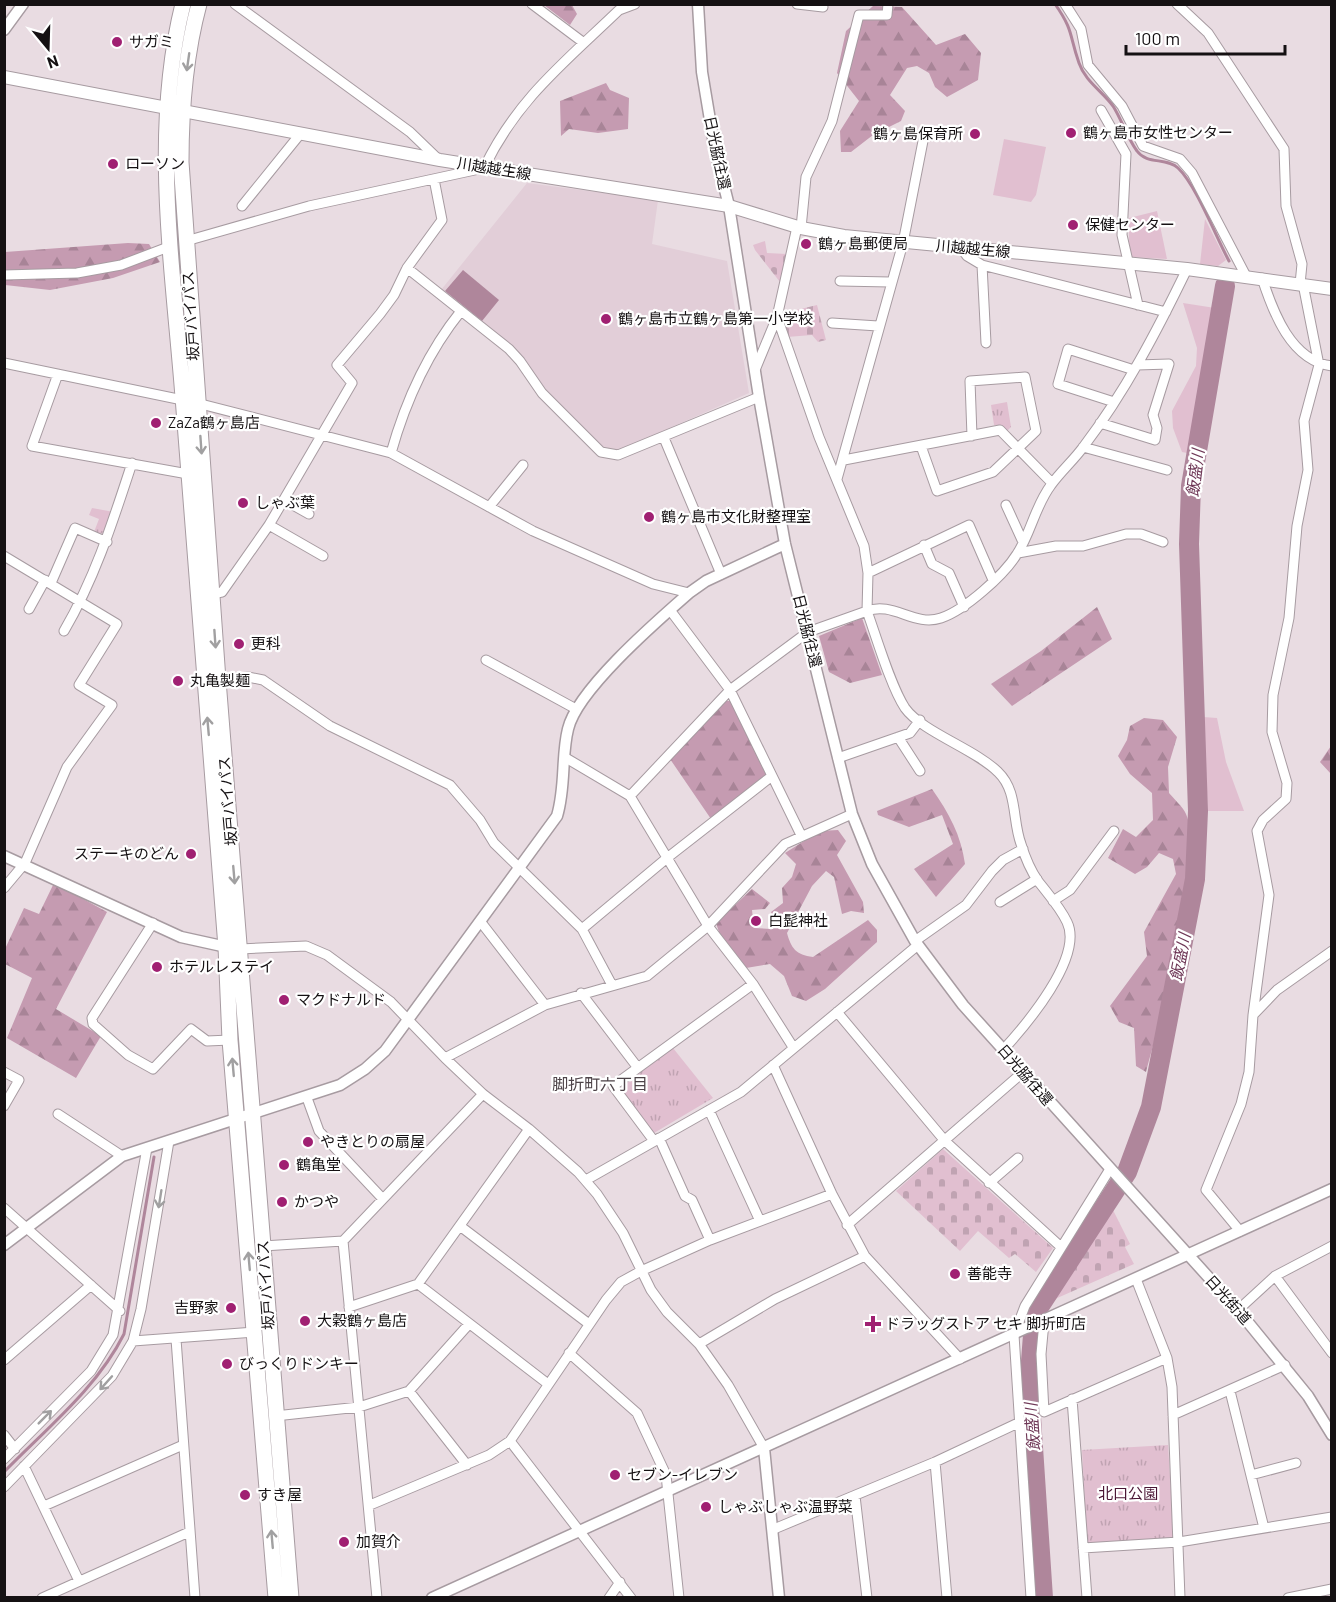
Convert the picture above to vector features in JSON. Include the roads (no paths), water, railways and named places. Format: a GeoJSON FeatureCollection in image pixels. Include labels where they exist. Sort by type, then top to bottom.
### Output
{"type":"FeatureCollection","features":[{"type":"Feature","properties":{"kind":"highway","name":"坂戸バイパス"},"geometry":{"type":"LineString","coordinates":[[183,4],[174,42],[171,246],[212,594],[233,948],[230,1040],[276,1598]]}},
{"type":"Feature","properties":{"kind":"highway","name":"坂戸バイパス"},"geometry":{"type":"LineString","coordinates":[[199,4],[174,109],[186,241],[190,401],[188,474],[233,948],[252,1115],[291,1598]]}},
{"type":"Feature","properties":{"kind":"main road"},"geometry":{"type":"LineString","coordinates":[[4,77],[174,109]]}},
{"type":"Feature","properties":{"kind":"main road","name":"川越越生線"},"geometry":{"type":"LineString","coordinates":[[174,109],[484,168],[729,206],[799,228],[903,243],[1186,269],[1332,289]]}},
{"type":"Feature","properties":{"kind":"street"},"geometry":{"type":"LineString","coordinates":[[4,30],[23,4]]}},
{"type":"Feature","properties":{"kind":"street"},"geometry":{"type":"LineString","coordinates":[[235,4],[410,132],[440,160]]}},
{"type":"Feature","properties":{"kind":"street"},"geometry":{"type":"LineString","coordinates":[[532,4],[585,43]]}},
{"type":"Feature","properties":{"kind":"street"},"geometry":{"type":"LineString","coordinates":[[186,241],[309,206],[484,168],[512,117],[533,93],[619,10],[635,4]]}},
{"type":"Feature","properties":{"kind":"street","name":"日光脇往還"},"geometry":{"type":"LineString","coordinates":[[698,4],[702,72],[715,150],[729,206],[785,544],[852,814],[872,864],[916,943],[963,1005],[1112,1171]]}},
{"type":"Feature","properties":{"kind":"street"},"geometry":{"type":"LineString","coordinates":[[797,4],[823,7]]}},
{"type":"Feature","properties":{"kind":"street"},"geometry":{"type":"LineString","coordinates":[[755,370],[777,317],[799,228],[806,177],[832,121],[859,15],[887,15],[888,4]]}},
{"type":"Feature","properties":{"kind":"street"},"geometry":{"type":"LineString","coordinates":[[1065,4],[1081,29],[1088,66],[1122,106],[1143,146],[1180,159],[1192,173],[1246,276]]}},
{"type":"Feature","properties":{"kind":"street"},"geometry":{"type":"LineString","coordinates":[[1177,4],[1208,33],[1284,149],[1286,206],[1302,264],[1301,284],[1318,365],[1304,421],[1308,470],[1298,526],[1289,618],[1273,695],[1272,732],[1287,783],[1286,799],[1263,820],[1257,831],[1267,872],[1269,895],[1253,1015],[1249,1072],[1241,1104],[1206,1190],[1240,1231]]}},
{"type":"Feature","properties":{"kind":"street"},"geometry":{"type":"LineString","coordinates":[[1101,110],[1126,154],[1122,235],[1138,305]]}},
{"type":"Feature","properties":{"kind":"street"},"geometry":{"type":"LineString","coordinates":[[242,206],[301,133]]}},
{"type":"Feature","properties":{"kind":"street"},"geometry":{"type":"LineString","coordinates":[[837,479],[844,460],[890,282],[903,243],[923,141]]}},
{"type":"Feature","properties":{"kind":"street"},"geometry":{"type":"LineString","coordinates":[[212,594],[222,592],[269,525],[352,384],[337,365],[394,295],[407,268],[442,220],[434,179]]}},
{"type":"Feature","properties":{"kind":"street"},"geometry":{"type":"LineString","coordinates":[[4,275],[77,273],[122,265],[171,246]]}},
{"type":"Feature","properties":{"kind":"street"},"geometry":{"type":"LineString","coordinates":[[962,249],[967,256],[982,265],[1166,312]]}},
{"type":"Feature","properties":{"kind":"street"},"geometry":{"type":"LineString","coordinates":[[982,265],[986,343]]}},
{"type":"Feature","properties":{"kind":"street"},"geometry":{"type":"LineString","coordinates":[[407,268],[520,361],[542,393],[601,452],[618,455],[759,397]]}},
{"type":"Feature","properties":{"kind":"street"},"geometry":{"type":"LineString","coordinates":[[630,796],[730,690],[808,632],[867,611],[887,607],[919,619],[940,618],[964,607],[993,580],[1018,553],[1038,506],[1052,483],[1083,447],[1114,402],[1166,312],[1186,269]]}},
{"type":"Feature","properties":{"kind":"street"},"geometry":{"type":"LineString","coordinates":[[1262,278],[1276,321],[1318,365],[1332,366]]}},
{"type":"Feature","properties":{"kind":"street"},"geometry":{"type":"LineString","coordinates":[[840,281],[890,282]]}},
{"type":"Feature","properties":{"kind":"street"},"geometry":{"type":"LineString","coordinates":[[391,453],[401,419],[441,337],[461,311]]}},
{"type":"Feature","properties":{"kind":"street"},"geometry":{"type":"LineString","coordinates":[[777,317],[819,437],[864,546],[868,573],[867,611],[905,708],[980,758],[1006,782],[1023,849],[1036,879],[1070,928],[1070,945],[1049,993],[1027,1024],[1003,1050]]}},
{"type":"Feature","properties":{"kind":"street"},"geometry":{"type":"LineString","coordinates":[[832,323],[878,326]]}},
{"type":"Feature","properties":{"kind":"street"},"geometry":{"type":"LineString","coordinates":[[1100,423],[1155,440],[1157,428],[1153,415],[1169,364],[1135,368],[1068,349],[1058,384],[1114,402]]}},
{"type":"Feature","properties":{"kind":"street"},"geometry":{"type":"LineString","coordinates":[[4,363],[190,401],[391,453],[533,531],[653,584],[689,593]]}},
{"type":"Feature","properties":{"kind":"street"},"geometry":{"type":"LineString","coordinates":[[58,374],[32,446],[188,474]]}},
{"type":"Feature","properties":{"kind":"street"},"geometry":{"type":"LineString","coordinates":[[921,446],[937,491],[993,472],[1036,431],[1026,377],[970,381],[972,436]]}},
{"type":"Feature","properties":{"kind":"street"},"geometry":{"type":"LineString","coordinates":[[844,460],[1000,430],[1017,450],[1052,483]]}},
{"type":"Feature","properties":{"kind":"street"},"geometry":{"type":"LineString","coordinates":[[664,438],[721,574]]}},
{"type":"Feature","properties":{"kind":"street"},"geometry":{"type":"LineString","coordinates":[[1083,447],[1167,470]]}},
{"type":"Feature","properties":{"kind":"street"},"geometry":{"type":"LineString","coordinates":[[64,630],[81,601],[107,542],[132,464]]}},
{"type":"Feature","properties":{"kind":"street"},"geometry":{"type":"LineString","coordinates":[[489,507],[523,465]]}},
{"type":"Feature","properties":{"kind":"street"},"geometry":{"type":"LineString","coordinates":[[284,500],[309,514]]}},
{"type":"Feature","properties":{"kind":"street"},"geometry":{"type":"LineString","coordinates":[[1006,505],[1022,540]]}},
{"type":"Feature","properties":{"kind":"street"},"geometry":{"type":"LineString","coordinates":[[269,525],[323,556]]}},
{"type":"Feature","properties":{"kind":"street"},"geometry":{"type":"LineString","coordinates":[[868,573],[969,525],[993,580]]}},
{"type":"Feature","properties":{"kind":"street"},"geometry":{"type":"LineString","coordinates":[[29,609],[48,582],[75,528],[107,542]]}},
{"type":"Feature","properties":{"kind":"street"},"geometry":{"type":"LineString","coordinates":[[1018,553],[1056,546],[1083,546],[1126,534],[1141,534],[1163,542]]}},
{"type":"Feature","properties":{"kind":"street"},"geometry":{"type":"LineString","coordinates":[[4,1245],[122,1156],[307,1098],[340,1085],[365,1069],[385,1051],[557,816],[562,797],[568,730],[584,696],[689,593],[721,574],[785,544]]}},
{"type":"Feature","properties":{"kind":"street"},"geometry":{"type":"LineString","coordinates":[[924,545],[932,564],[950,573],[964,607]]}},
{"type":"Feature","properties":{"kind":"street"},"geometry":{"type":"LineString","coordinates":[[4,888],[25,863],[67,767],[112,705],[79,685],[117,624],[5,557]]}},
{"type":"Feature","properties":{"kind":"street"},"geometry":{"type":"LineString","coordinates":[[670,610],[730,690],[801,835]]}},
{"type":"Feature","properties":{"kind":"street"},"geometry":{"type":"LineString","coordinates":[[486,660],[576,709]]}},
{"type":"Feature","properties":{"kind":"street"},"geometry":{"type":"LineString","coordinates":[[218,680],[248,677],[263,680],[330,726],[450,785],[480,820],[494,843],[582,929],[612,985]]}},
{"type":"Feature","properties":{"kind":"street"},"geometry":{"type":"LineString","coordinates":[[838,758],[910,733],[920,720]]}},
{"type":"Feature","properties":{"kind":"street"},"geometry":{"type":"LineString","coordinates":[[898,737],[920,771]]}},
{"type":"Feature","properties":{"kind":"street"},"geometry":{"type":"LineString","coordinates":[[566,758],[630,796],[708,926],[753,984],[793,1047]]}},
{"type":"Feature","properties":{"kind":"street"},"geometry":{"type":"LineString","coordinates":[[582,929],[667,858],[772,776]]}},
{"type":"Feature","properties":{"kind":"street"},"geometry":{"type":"LineString","coordinates":[[444,1058],[545,1005],[647,976],[708,926],[785,844],[852,814]]}},
{"type":"Feature","properties":{"kind":"street"},"geometry":{"type":"LineString","coordinates":[[1053,901],[1070,890],[1114,831]]}},
{"type":"Feature","properties":{"kind":"street"},"geometry":{"type":"LineString","coordinates":[[586,1180],[741,1092],[916,943],[966,904],[1003,860],[1023,849]]}},
{"type":"Feature","properties":{"kind":"street"},"geometry":{"type":"LineString","coordinates":[[4,855],[181,937],[233,948],[306,946],[327,955],[391,1002],[444,1058],[483,1094],[529,1128],[586,1180],[623,1233],[641,1271],[667,1312],[699,1344],[729,1385],[764,1448],[774,1529],[779,1598]]}},
{"type":"Feature","properties":{"kind":"street"},"geometry":{"type":"LineString","coordinates":[[1000,902],[1036,879]]}},
{"type":"Feature","properties":{"kind":"street"},"geometry":{"type":"LineString","coordinates":[[480,921],[545,1005]]}},
{"type":"Feature","properties":{"kind":"street"},"geometry":{"type":"LineString","coordinates":[[153,923],[92,1018],[93,1024],[128,1055],[153,1070],[191,1029],[207,1041],[230,1040]]}},
{"type":"Feature","properties":{"kind":"street"},"geometry":{"type":"LineString","coordinates":[[1253,1015],[1277,990],[1332,951]]}},
{"type":"Feature","properties":{"kind":"street"},"geometry":{"type":"LineString","coordinates":[[710,1240],[692,1200],[685,1196],[656,1140],[613,1086],[753,984]]}},
{"type":"Feature","properties":{"kind":"street"},"geometry":{"type":"LineString","coordinates":[[581,993],[638,1068]]}},
{"type":"Feature","properties":{"kind":"street"},"geometry":{"type":"LineString","coordinates":[[837,1012],[945,1142],[1061,1247]]}},
{"type":"Feature","properties":{"kind":"street"},"geometry":{"type":"LineString","coordinates":[[773,1065],[832,1194],[865,1256],[960,1359]]}},
{"type":"Feature","properties":{"kind":"street"},"geometry":{"type":"LineString","coordinates":[[4,1072],[19,1080],[4,1106]]}},
{"type":"Feature","properties":{"kind":"street"},"geometry":{"type":"LineString","coordinates":[[847,1225],[1022,1073]]}},
{"type":"Feature","properties":{"kind":"street"},"geometry":{"type":"LineString","coordinates":[[263,1246],[343,1241],[483,1094]]}},
{"type":"Feature","properties":{"kind":"street"},"geometry":{"type":"LineString","coordinates":[[307,1098],[319,1131],[382,1198]]}},
{"type":"Feature","properties":{"kind":"street"},"geometry":{"type":"LineString","coordinates":[[709,1110],[760,1221]]}},
{"type":"Feature","properties":{"kind":"street"},"geometry":{"type":"LineString","coordinates":[[58,1114],[122,1156]]}},
{"type":"Feature","properties":{"kind":"street"},"geometry":{"type":"LineString","coordinates":[[349,1306],[418,1284],[529,1128]]}},
{"type":"Feature","properties":{"kind":"street"},"geometry":{"type":"LineString","coordinates":[[4,1487],[112,1376],[133,1341],[141,1309],[169,1141]]}},
{"type":"Feature","properties":{"kind":"street"},"geometry":{"type":"LineString","coordinates":[[4,1459],[91,1371],[113,1335],[120,1311],[147,1148]]}},
{"type":"Feature","properties":{"kind":"street"},"geometry":{"type":"LineString","coordinates":[[989,1182],[1018,1158]]}},
{"type":"Feature","properties":{"kind":"street"},"geometry":{"type":"LineString","coordinates":[[1031,1598],[1014,1335],[1025,1306],[1112,1171]]}},
{"type":"Feature","properties":{"kind":"street","name":"日光街道"},"geometry":{"type":"LineString","coordinates":[[1112,1171],[1285,1365],[1308,1396],[1332,1435]]}},
{"type":"Feature","properties":{"kind":"street"},"geometry":{"type":"LineString","coordinates":[[432,1598],[1044,1322],[1332,1189]]}},
{"type":"Feature","properties":{"kind":"street"},"geometry":{"type":"LineString","coordinates":[[370,1505],[489,1455],[510,1441],[569,1353],[621,1282],[710,1240],[832,1194]]}},
{"type":"Feature","properties":{"kind":"street"},"geometry":{"type":"LineString","coordinates":[[4,1208],[120,1311]]}},
{"type":"Feature","properties":{"kind":"street"},"geometry":{"type":"LineString","coordinates":[[460,1226],[590,1324]]}},
{"type":"Feature","properties":{"kind":"street"},"geometry":{"type":"LineString","coordinates":[[343,1241],[370,1505],[377,1598]]}},
{"type":"Feature","properties":{"kind":"street"},"geometry":{"type":"LineString","coordinates":[[1238,1310],[1275,1276],[1332,1246]]}},
{"type":"Feature","properties":{"kind":"street"},"geometry":{"type":"LineString","coordinates":[[699,1344],[775,1299],[865,1256]]}},
{"type":"Feature","properties":{"kind":"street"},"geometry":{"type":"LineString","coordinates":[[1275,1276],[1332,1353]]}},
{"type":"Feature","properties":{"kind":"street"},"geometry":{"type":"LineString","coordinates":[[1136,1280],[1167,1358],[1172,1387],[1180,1598]]}},
{"type":"Feature","properties":{"kind":"street"},"geometry":{"type":"LineString","coordinates":[[418,1284],[548,1384]]}},
{"type":"Feature","properties":{"kind":"street"},"geometry":{"type":"LineString","coordinates":[[4,1360],[92,1285]]}},
{"type":"Feature","properties":{"kind":"street"},"geometry":{"type":"LineString","coordinates":[[1044,1322],[1041,1354],[1044,1412],[1167,1358]]}},
{"type":"Feature","properties":{"kind":"street"},"geometry":{"type":"LineString","coordinates":[[275,1416],[359,1407],[409,1391],[469,1324]]}},
{"type":"Feature","properties":{"kind":"street"},"geometry":{"type":"LineString","coordinates":[[133,1341],[255,1332]]}},
{"type":"Feature","properties":{"kind":"street"},"geometry":{"type":"LineString","coordinates":[[176,1339],[195,1598]]}},
{"type":"Feature","properties":{"kind":"street"},"geometry":{"type":"LineString","coordinates":[[569,1353],[637,1413],[666,1475],[679,1598]]}},
{"type":"Feature","properties":{"kind":"street"},"geometry":{"type":"LineString","coordinates":[[1173,1415],[1285,1365]]}},
{"type":"Feature","properties":{"kind":"street"},"geometry":{"type":"LineString","coordinates":[[409,1391],[467,1465]]}},
{"type":"Feature","properties":{"kind":"street"},"geometry":{"type":"LineString","coordinates":[[1230,1391],[1264,1528]]}},
{"type":"Feature","properties":{"kind":"street"},"geometry":{"type":"LineString","coordinates":[[1072,1399],[1087,1598]]}},
{"type":"Feature","properties":{"kind":"street"},"geometry":{"type":"LineString","coordinates":[[774,1529],[935,1462],[1018,1423]]}},
{"type":"Feature","properties":{"kind":"street"},"geometry":{"type":"LineString","coordinates":[[4,1435],[15,1449]]}},
{"type":"Feature","properties":{"kind":"street"},"geometry":{"type":"LineString","coordinates":[[510,1441],[631,1598]]}},
{"type":"Feature","properties":{"kind":"street"},"geometry":{"type":"LineString","coordinates":[[44,1506],[183,1445]]}},
{"type":"Feature","properties":{"kind":"street"},"geometry":{"type":"LineString","coordinates":[[935,1462],[947,1598]]}},
{"type":"Feature","properties":{"kind":"street"},"geometry":{"type":"LineString","coordinates":[[1251,1475],[1296,1462]]}},
{"type":"Feature","properties":{"kind":"street"},"geometry":{"type":"LineString","coordinates":[[24,1466],[79,1581]]}},
{"type":"Feature","properties":{"kind":"street"},"geometry":{"type":"LineString","coordinates":[[855,1496],[867,1598]]}},
{"type":"Feature","properties":{"kind":"street"},"geometry":{"type":"LineString","coordinates":[[1083,1548],[1179,1542],[1332,1517]]}},
{"type":"Feature","properties":{"kind":"street"},"geometry":{"type":"LineString","coordinates":[[42,1598],[189,1532]]}},
{"type":"Feature","properties":{"kind":"street"},"geometry":{"type":"LineString","coordinates":[[609,1598],[620,1582]]}},
{"type":"Feature","properties":{"kind":"street"},"geometry":{"type":"LineString","coordinates":[[1288,1598],[1332,1590]]}},
{"type":"Feature","properties":{"kind":"waterway","name":"飯盛川"},"geometry":{"type":"LineString","coordinates":[[1055,4],[1068,27],[1079,63],[1089,81],[1113,106],[1130,140],[1141,155],[1173,165],[1185,176],[1199,199],[1229,261]]}},
{"type":"Feature","properties":{"kind":"waterway","name":"飯盛川"},"geometry":{"type":"LineString","coordinates":[[1043,1598],[1029,1387],[1033,1335],[1039,1307],[1127,1172],[1151,1107],[1195,879],[1198,811],[1189,544],[1191,486],[1225,286]]}},
{"type":"Feature","properties":{"kind":"waterway"},"geometry":{"type":"LineString","coordinates":[[4,1472],[86,1390],[113,1354],[124,1334],[154,1157]]}},
{"type":"Feature","properties":{"kind":"place","name":"サガミ"},"geometry":{"type":"Point","coordinates":[117,42]}},
{"type":"Feature","properties":{"kind":"place","name":"鶴ヶ島市女性センター"},"geometry":{"type":"Point","coordinates":[1071,133]}},
{"type":"Feature","properties":{"kind":"place","name":"鶴ヶ島保育所"},"geometry":{"type":"Point","coordinates":[975,134]}},
{"type":"Feature","properties":{"kind":"place","name":"ローソン"},"geometry":{"type":"Point","coordinates":[113,164]}},
{"type":"Feature","properties":{"kind":"place","name":"保健センター"},"geometry":{"type":"Point","coordinates":[1073,225]}},
{"type":"Feature","properties":{"kind":"place","name":"鶴ヶ島郵便局"},"geometry":{"type":"Point","coordinates":[806,244]}},
{"type":"Feature","properties":{"kind":"place","name":"鶴ヶ島市立鶴ヶ島第一小学校"},"geometry":{"type":"Point","coordinates":[606,319]}},
{"type":"Feature","properties":{"kind":"place","name":"ZaZa鶴ヶ島店"},"geometry":{"type":"Point","coordinates":[156,423]}},
{"type":"Feature","properties":{"kind":"place","name":"しゃぶ葉"},"geometry":{"type":"Point","coordinates":[243,503]}},
{"type":"Feature","properties":{"kind":"place","name":"鶴ヶ島市文化財整理室"},"geometry":{"type":"Point","coordinates":[649,517]}},
{"type":"Feature","properties":{"kind":"place","name":"更科"},"geometry":{"type":"Point","coordinates":[239,644]}},
{"type":"Feature","properties":{"kind":"place","name":"丸亀製麺"},"geometry":{"type":"Point","coordinates":[178,681]}},
{"type":"Feature","properties":{"kind":"place","name":"ステーキのどん"},"geometry":{"type":"Point","coordinates":[191,854]}},
{"type":"Feature","properties":{"kind":"place","name":"白髭神社"},"geometry":{"type":"Point","coordinates":[756,921]}},
{"type":"Feature","properties":{"kind":"place","name":"ホテルレステイ"},"geometry":{"type":"Point","coordinates":[157,967]}},
{"type":"Feature","properties":{"kind":"place","name":"マクドナルド"},"geometry":{"type":"Point","coordinates":[284,1000]}},
{"type":"Feature","properties":{"kind":"place","name":"やきとりの扇屋"},"geometry":{"type":"Point","coordinates":[308,1142]}},
{"type":"Feature","properties":{"kind":"place","name":"鶴亀堂"},"geometry":{"type":"Point","coordinates":[284,1165]}},
{"type":"Feature","properties":{"kind":"place","name":"かつや"},"geometry":{"type":"Point","coordinates":[282,1202]}},
{"type":"Feature","properties":{"kind":"place","name":"善能寺"},"geometry":{"type":"Point","coordinates":[955,1274]}},
{"type":"Feature","properties":{"kind":"place","name":"吉野家"},"geometry":{"type":"Point","coordinates":[231,1308]}},
{"type":"Feature","properties":{"kind":"place","name":"大穀鶴ヶ島店"},"geometry":{"type":"Point","coordinates":[305,1321]}},
{"type":"Feature","properties":{"kind":"place","name":"ドラッグストア セキ 脚折町店"},"geometry":{"type":"Point","coordinates":[873,1324]}},
{"type":"Feature","properties":{"kind":"place","name":"びっくりドンキー"},"geometry":{"type":"Point","coordinates":[227,1364]}},
{"type":"Feature","properties":{"kind":"place","name":"セブン-イレブン"},"geometry":{"type":"Point","coordinates":[615,1475]}},
{"type":"Feature","properties":{"kind":"place","name":"すき屋"},"geometry":{"type":"Point","coordinates":[245,1495]}},
{"type":"Feature","properties":{"kind":"place","name":"しゃぶしゃぶ温野菜"},"geometry":{"type":"Point","coordinates":[706,1507]}},
{"type":"Feature","properties":{"kind":"place","name":"加賀介"},"geometry":{"type":"Point","coordinates":[344,1542]}},
{"type":"Feature","properties":{"kind":"district","name":"脚折町六丁目"},"geometry":{"type":"Point","coordinates":[600,1084]}},
{"type":"Feature","properties":{"kind":"park label","name":"北口公園"},"geometry":{"type":"Point","coordinates":[1128,1494]}}]}
